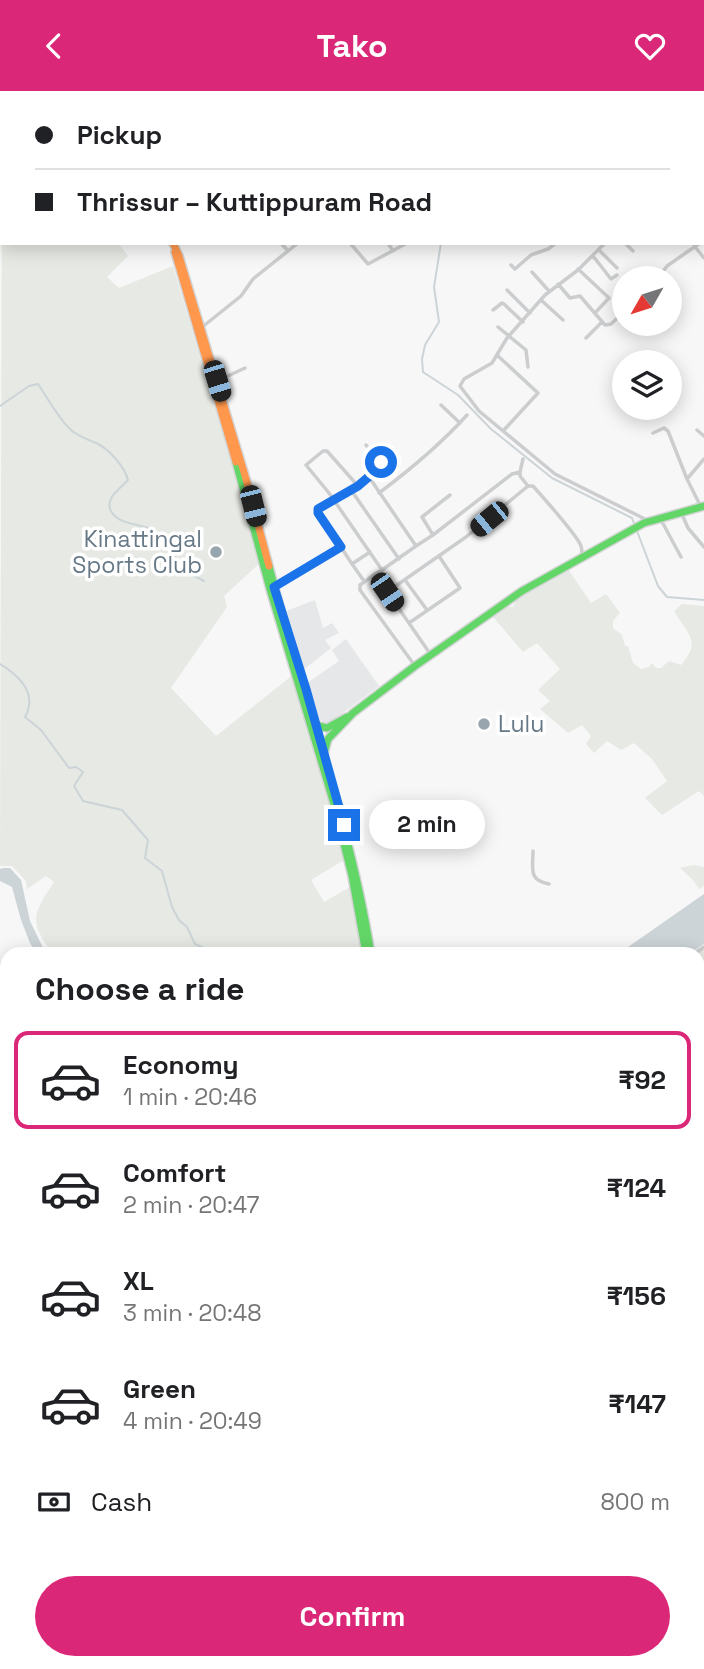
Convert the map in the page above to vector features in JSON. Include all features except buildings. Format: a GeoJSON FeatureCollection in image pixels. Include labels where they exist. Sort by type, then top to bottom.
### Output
{"type":"FeatureCollection","features":[{"type":"Feature","properties":{"kind":"main road"},"geometry":{"type":"LineString","coordinates":[[174,247],[217,381],[324,754],[354,873],[367,947]]}},
{"type":"Feature","properties":{"kind":"main road"},"geometry":{"type":"LineString","coordinates":[[174,247],[175,258],[241,478],[273,600],[354,873]]}},
{"type":"Feature","properties":{"kind":"main road"},"geometry":{"type":"LineString","coordinates":[[315,725],[331,727],[354,713],[415,666],[522,591],[626,532],[646,522],[702,507]]}},
{"type":"Feature","properties":{"kind":"main road"},"geometry":{"type":"LineString","coordinates":[[324,754],[328,739],[354,713]]}},
{"type":"Feature","properties":{"kind":"street"},"geometry":{"type":"LineString","coordinates":[[283,245],[288,251]]}},
{"type":"Feature","properties":{"kind":"street"},"geometry":{"type":"LineString","coordinates":[[201,328],[241,296],[253,279],[296,245]]}},
{"type":"Feature","properties":{"kind":"street"},"geometry":{"type":"LineString","coordinates":[[352,245],[368,264],[404,245]]}},
{"type":"Feature","properties":{"kind":"street"},"geometry":{"type":"LineString","coordinates":[[389,245],[393,251]]}},
{"type":"Feature","properties":{"kind":"street"},"geometry":{"type":"LineString","coordinates":[[511,265],[516,269],[531,255],[548,250],[554,245]]}},
{"type":"Feature","properties":{"kind":"street"},"geometry":{"type":"LineString","coordinates":[[604,245],[541,300],[508,337],[498,356],[487,367],[464,379],[460,386],[479,411],[555,474],[646,522]]}},
{"type":"Feature","properties":{"kind":"street"},"geometry":{"type":"LineString","coordinates":[[627,245],[633,251]]}},
{"type":"Feature","properties":{"kind":"street"},"geometry":{"type":"LineString","coordinates":[[667,266],[693,245],[704,258]]}},
{"type":"Feature","properties":{"kind":"street"},"geometry":{"type":"LineString","coordinates":[[599,250],[615,266]]}},
{"type":"Feature","properties":{"kind":"street"},"geometry":{"type":"LineString","coordinates":[[593,256],[612,278]]}},
{"type":"Feature","properties":{"kind":"street"},"geometry":{"type":"LineString","coordinates":[[579,269],[609,298],[595,313]]}},
{"type":"Feature","properties":{"kind":"street"},"geometry":{"type":"LineString","coordinates":[[532,272],[549,292]]}},
{"type":"Feature","properties":{"kind":"street"},"geometry":{"type":"LineString","coordinates":[[558,284],[570,298],[580,296],[608,326],[612,323]]}},
{"type":"Feature","properties":{"kind":"street"},"geometry":{"type":"LineString","coordinates":[[507,290],[530,313]]}},
{"type":"Feature","properties":{"kind":"street"},"geometry":{"type":"LineString","coordinates":[[541,300],[563,320]]}},
{"type":"Feature","properties":{"kind":"street"},"geometry":{"type":"LineString","coordinates":[[493,310],[505,304],[523,321]]}},
{"type":"Feature","properties":{"kind":"street"},"geometry":{"type":"LineString","coordinates":[[586,338],[603,322]]}},
{"type":"Feature","properties":{"kind":"street"},"geometry":{"type":"LineString","coordinates":[[498,327],[526,350],[528,367]]}},
{"type":"Feature","properties":{"kind":"street"},"geometry":{"type":"LineString","coordinates":[[498,356],[538,393],[503,431]]}},
{"type":"Feature","properties":{"kind":"street"},"geometry":{"type":"LineString","coordinates":[[217,381],[245,368]]}},
{"type":"Feature","properties":{"kind":"street"},"geometry":{"type":"LineString","coordinates":[[441,405],[460,423]]}},
{"type":"Feature","properties":{"kind":"street"},"geometry":{"type":"LineString","coordinates":[[379,493],[415,466],[467,415]]}},
{"type":"Feature","properties":{"kind":"street"},"geometry":{"type":"LineString","coordinates":[[653,433],[664,428],[668,431],[687,479],[702,507]]}},
{"type":"Feature","properties":{"kind":"street"},"geometry":{"type":"LineString","coordinates":[[697,430],[704,436]]}},
{"type":"Feature","properties":{"kind":"street"},"geometry":{"type":"LineString","coordinates":[[364,581],[318,513],[321,507],[358,486],[381,462],[366,445]]}},
{"type":"Feature","properties":{"kind":"street"},"geometry":{"type":"LineString","coordinates":[[358,486],[328,452],[323,451],[306,467],[335,501],[382,570]]}},
{"type":"Feature","properties":{"kind":"street"},"geometry":{"type":"LineString","coordinates":[[523,459],[520,477],[528,486],[533,486],[576,538],[581,546],[582,557]]}},
{"type":"Feature","properties":{"kind":"street"},"geometry":{"type":"LineString","coordinates":[[687,479],[704,459]]}},
{"type":"Feature","properties":{"kind":"street"},"geometry":{"type":"LineString","coordinates":[[415,666],[359,587],[433,535],[512,474],[520,472]]}},
{"type":"Feature","properties":{"kind":"street"},"geometry":{"type":"LineString","coordinates":[[369,477],[416,546]]}},
{"type":"Feature","properties":{"kind":"street"},"geometry":{"type":"LineString","coordinates":[[387,592],[503,509],[528,486]]}},
{"type":"Feature","properties":{"kind":"street"},"geometry":{"type":"LineString","coordinates":[[351,490],[399,559]]}},
{"type":"Feature","properties":{"kind":"street"},"geometry":{"type":"LineString","coordinates":[[433,535],[422,517],[450,495]]}},
{"type":"Feature","properties":{"kind":"street"},"geometry":{"type":"LineString","coordinates":[[681,512],[688,528],[704,547]]}},
{"type":"Feature","properties":{"kind":"street"},"geometry":{"type":"LineString","coordinates":[[660,518],[681,557]]}},
{"type":"Feature","properties":{"kind":"street"},"geometry":{"type":"LineString","coordinates":[[274,587],[341,547]]}},
{"type":"Feature","properties":{"kind":"street"},"geometry":{"type":"LineString","coordinates":[[352,564],[371,552]]}},
{"type":"Feature","properties":{"kind":"street"},"geometry":{"type":"LineString","coordinates":[[409,623],[460,588],[439,556]]}},
{"type":"Feature","properties":{"kind":"street"},"geometry":{"type":"LineString","coordinates":[[375,575],[431,655]]}},
{"type":"Feature","properties":{"kind":"street"},"geometry":{"type":"LineString","coordinates":[[405,580],[428,610]]}},
{"type":"Feature","properties":{"kind":"street"},"geometry":{"type":"LineString","coordinates":[[533,851],[534,877],[538,882],[549,884]]}},
{"type":"Feature","properties":{"kind":"shaded area"},"geometry":{"type":"Polygon","coordinates":[[[2,245],[120,245],[128,256],[107,277],[119,288],[173,266],[261,562],[224,596],[227,607],[171,688],[216,736],[294,674],[346,859],[311,880],[324,902],[352,886],[362,947],[48,947],[36,918],[41,902],[54,882],[46,876],[27,889],[26,881],[12,866],[0,866],[2,245]]]}},
{"type":"Feature","properties":{"kind":"shaded area"},"geometry":{"type":"Polygon","coordinates":[[[568,569],[591,603],[606,594],[620,613],[613,621],[613,628],[622,635],[633,663],[641,669],[652,663],[656,668],[661,668],[669,661],[681,665],[692,644],[688,632],[674,611],[682,604],[704,606],[704,796],[699,791],[662,815],[645,798],[667,781],[652,759],[634,743],[621,750],[607,741],[594,753],[586,744],[591,736],[582,725],[568,733],[540,709],[550,701],[538,690],[560,669],[537,643],[523,652],[493,617],[507,606],[513,607],[516,600],[568,569]]]}},
{"type":"Feature","properties":{"kind":"shaded area"},"geometry":{"type":"Polygon","coordinates":[[[315,600],[323,628],[332,623],[339,633],[325,640],[331,648],[303,670],[286,611],[315,600]]]}},
{"type":"Feature","properties":{"kind":"shaded area"},"geometry":{"type":"Polygon","coordinates":[[[346,639],[379,686],[327,725],[319,720],[307,683],[339,661],[332,650],[346,639]]]}},
{"type":"Feature","properties":{"kind":"shaded area"},"geometry":{"type":"Polygon","coordinates":[[[694,865],[704,867],[704,886],[699,889],[680,868],[694,865]]]}},
{"type":"Feature","properties":{"kind":"shaded area"},"geometry":{"type":"Polygon","coordinates":[[[10,868],[21,880],[30,921],[43,947],[33,947],[30,943],[12,887],[0,881],[0,869],[10,868]]]}},
{"type":"Feature","properties":{"kind":"shaded area"},"geometry":{"type":"Polygon","coordinates":[[[704,894],[704,944],[700,947],[628,947],[704,894]]]}},
{"type":"Feature","properties":{"kind":"waterway"},"geometry":{"type":"LineString","coordinates":[[441,245],[434,287],[439,322],[425,345],[423,372],[458,395],[491,429],[552,478],[632,518],[658,586],[667,597],[704,600]]}},
{"type":"Feature","properties":{"kind":"waterway"},"geometry":{"type":"LineString","coordinates":[[0,406],[29,386],[38,384],[71,430],[106,449],[123,469],[128,480],[114,494],[109,506],[115,516],[125,522],[150,528],[159,534],[183,568],[204,581]]}},
{"type":"Feature","properties":{"kind":"waterway"},"geometry":{"type":"LineString","coordinates":[[0,664],[25,686],[29,700],[25,717],[41,730],[69,768],[76,767],[83,772],[74,786],[83,801],[122,810],[148,840],[145,858],[162,871],[172,907],[179,920],[187,927],[195,944],[202,947]]}},
{"type":"Feature","properties":{"kind":"traffic: fast"},"geometry":{"type":"LineString","coordinates":[[236,462],[270,589],[334,804],[352,876],[365,947]]}},
{"type":"Feature","properties":{"kind":"traffic: fast"},"geometry":{"type":"LineString","coordinates":[[324,753],[328,739],[353,713],[522,591],[644,523],[704,506]]}},
{"type":"Feature","properties":{"kind":"traffic: fast"},"geometry":{"type":"LineString","coordinates":[[269,566],[351,856],[370,947]]}},
{"type":"Feature","properties":{"kind":"traffic: fast"},"geometry":{"type":"LineString","coordinates":[[315,725],[327,728],[347,717]]}},
{"type":"Feature","properties":{"kind":"traffic: slow"},"geometry":{"type":"LineString","coordinates":[[174,245],[246,479],[269,566]]}},
{"type":"Feature","properties":{"kind":"traffic: slow"},"geometry":{"type":"LineString","coordinates":[[175,252],[236,462]]}},
{"type":"Feature","properties":{"kind":"place","name":"Kinattingal Sports Club"},"geometry":{"type":"Point","coordinates":[216,552]}},
{"type":"Feature","properties":{"kind":"place","name":"Lulu"},"geometry":{"type":"Point","coordinates":[484,724]}},
{"type":"Feature","properties":{"kind":"route"},"geometry":{"type":"LineString","coordinates":[[344,825],[274,587],[341,547],[318,509],[358,486],[380,467],[381,462]]}}]}
